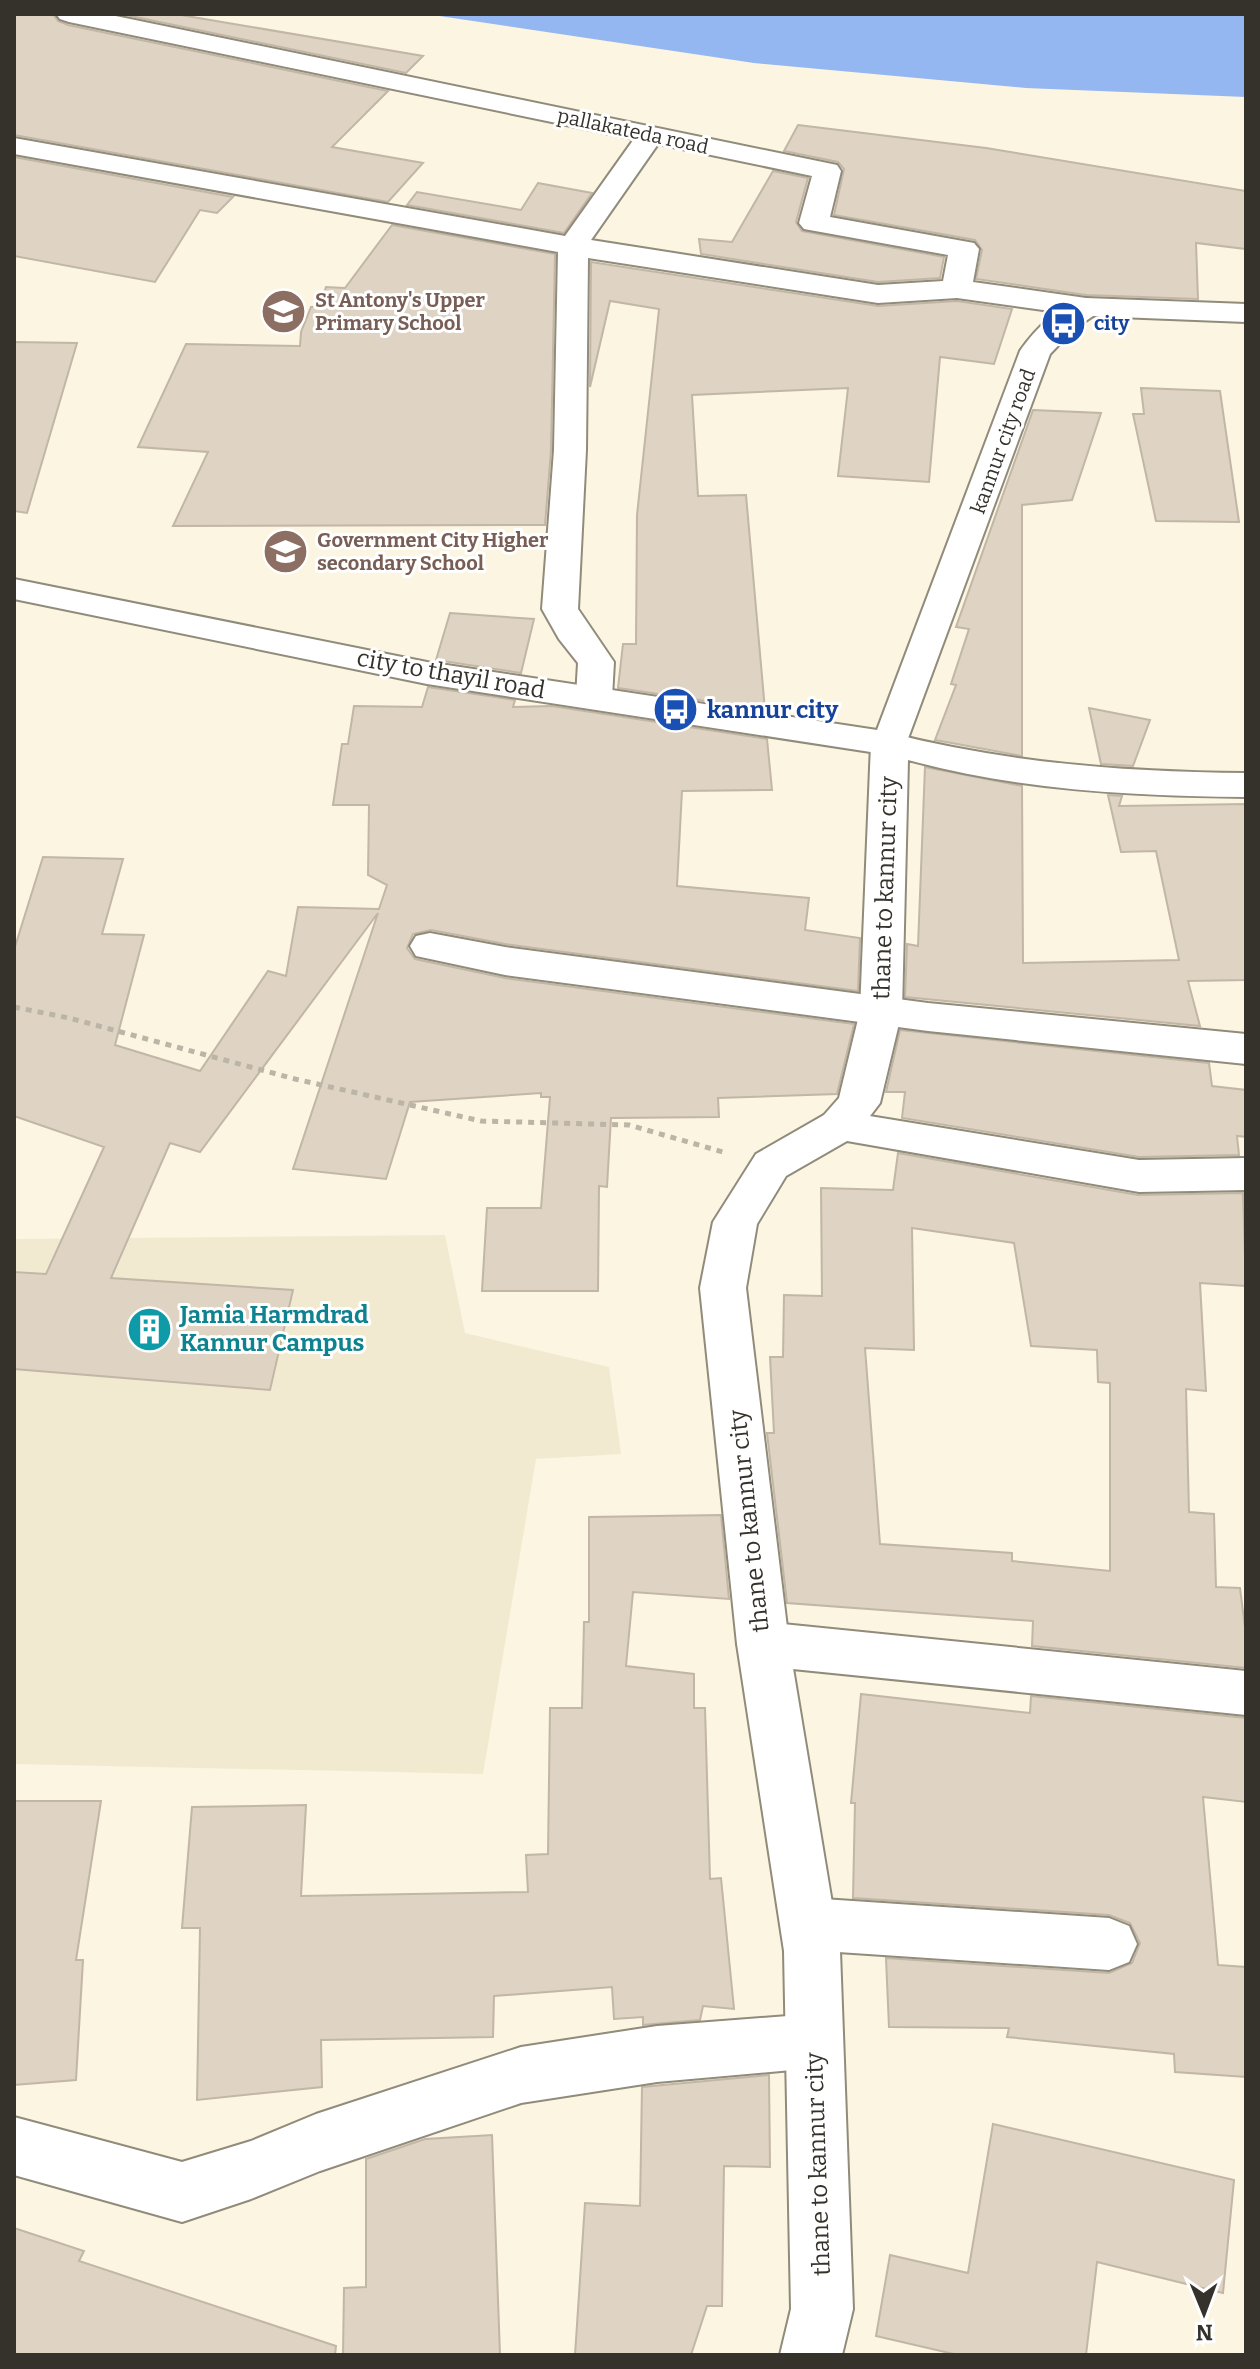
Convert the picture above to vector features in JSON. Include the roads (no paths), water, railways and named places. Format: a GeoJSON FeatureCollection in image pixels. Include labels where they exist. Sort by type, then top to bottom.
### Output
{"type":"FeatureCollection","features":[{"type":"Feature","properties":{"kind":"street","name":"pallakateda road"},"geometry":{"type":"LineString","coordinates":[[69,14],[827,171],[814,223],[964,249],[957,289]]}},
{"type":"Feature","properties":{"kind":"street"},"geometry":{"type":"LineString","coordinates":[[594,697],[596,662],[577,639],[560,609],[570,450],[573,246],[598,206],[651,135]]}},
{"type":"Feature","properties":{"kind":"street"},"geometry":{"type":"LineString","coordinates":[[14,146],[573,246],[878,294],[957,289],[1086,307],[1246,313]]}},
{"type":"Feature","properties":{"kind":"street","name":"kannur city road"},"geometry":{"type":"LineString","coordinates":[[890,744],[1036,351],[1063,323],[1086,307]]}},
{"type":"Feature","properties":{"kind":"street","name":"city to thayil road"},"geometry":{"type":"LineString","coordinates":[[14,589],[427,673],[890,744],[947,761],[1010,771],[1165,785],[1246,785]]}},
{"type":"Feature","properties":{"kind":"street","name":"thane to kannur city"},"geometry":{"type":"LineString","coordinates":[[811,2355],[822,2309],[812,1951],[763,1644],[723,1288],[735,1222],[771,1165],[839,1126],[859,1103],[881,1011],[890,744]]}},
{"type":"Feature","properties":{"kind":"street"},"geometry":{"type":"LineString","coordinates":[[430,946],[505,961],[881,1011],[1246,1049]]}},
{"type":"Feature","properties":{"kind":"street"},"geometry":{"type":"LineString","coordinates":[[839,1126],[1139,1176],[1246,1174]]}},
{"type":"Feature","properties":{"kind":"street"},"geometry":{"type":"LineString","coordinates":[[763,1644],[1246,1693]]}},
{"type":"Feature","properties":{"kind":"street"},"geometry":{"type":"LineString","coordinates":[[808,1924],[1109,1944]]}},
{"type":"Feature","properties":{"kind":"street"},"geometry":{"type":"LineString","coordinates":[[14,2146],[182,2192],[251,2170],[316,2143],[521,2075],[657,2054],[814,2041]]}},
{"type":"Feature","properties":{"kind":"water"},"geometry":{"type":"Polygon","coordinates":[[[426,14],[1246,14],[1246,97],[1026,88],[754,63],[426,14]]]}},
{"type":"Feature","properties":{"kind":"place","name":"St Antony's Upper Primary School"},"geometry":{"type":"Point","coordinates":[284,311]}},
{"type":"Feature","properties":{"kind":"place","name":"city"},"geometry":{"type":"Point","coordinates":[1063,323]}},
{"type":"Feature","properties":{"kind":"place","name":"Government City Higher secondary School"},"geometry":{"type":"Point","coordinates":[286,551]}},
{"type":"Feature","properties":{"kind":"place","name":"kannur city"},"geometry":{"type":"Point","coordinates":[676,710]}},
{"type":"Feature","properties":{"kind":"place","name":"Jamia Harmdrad Kannur Campus"},"geometry":{"type":"Point","coordinates":[149,1329]}}]}
